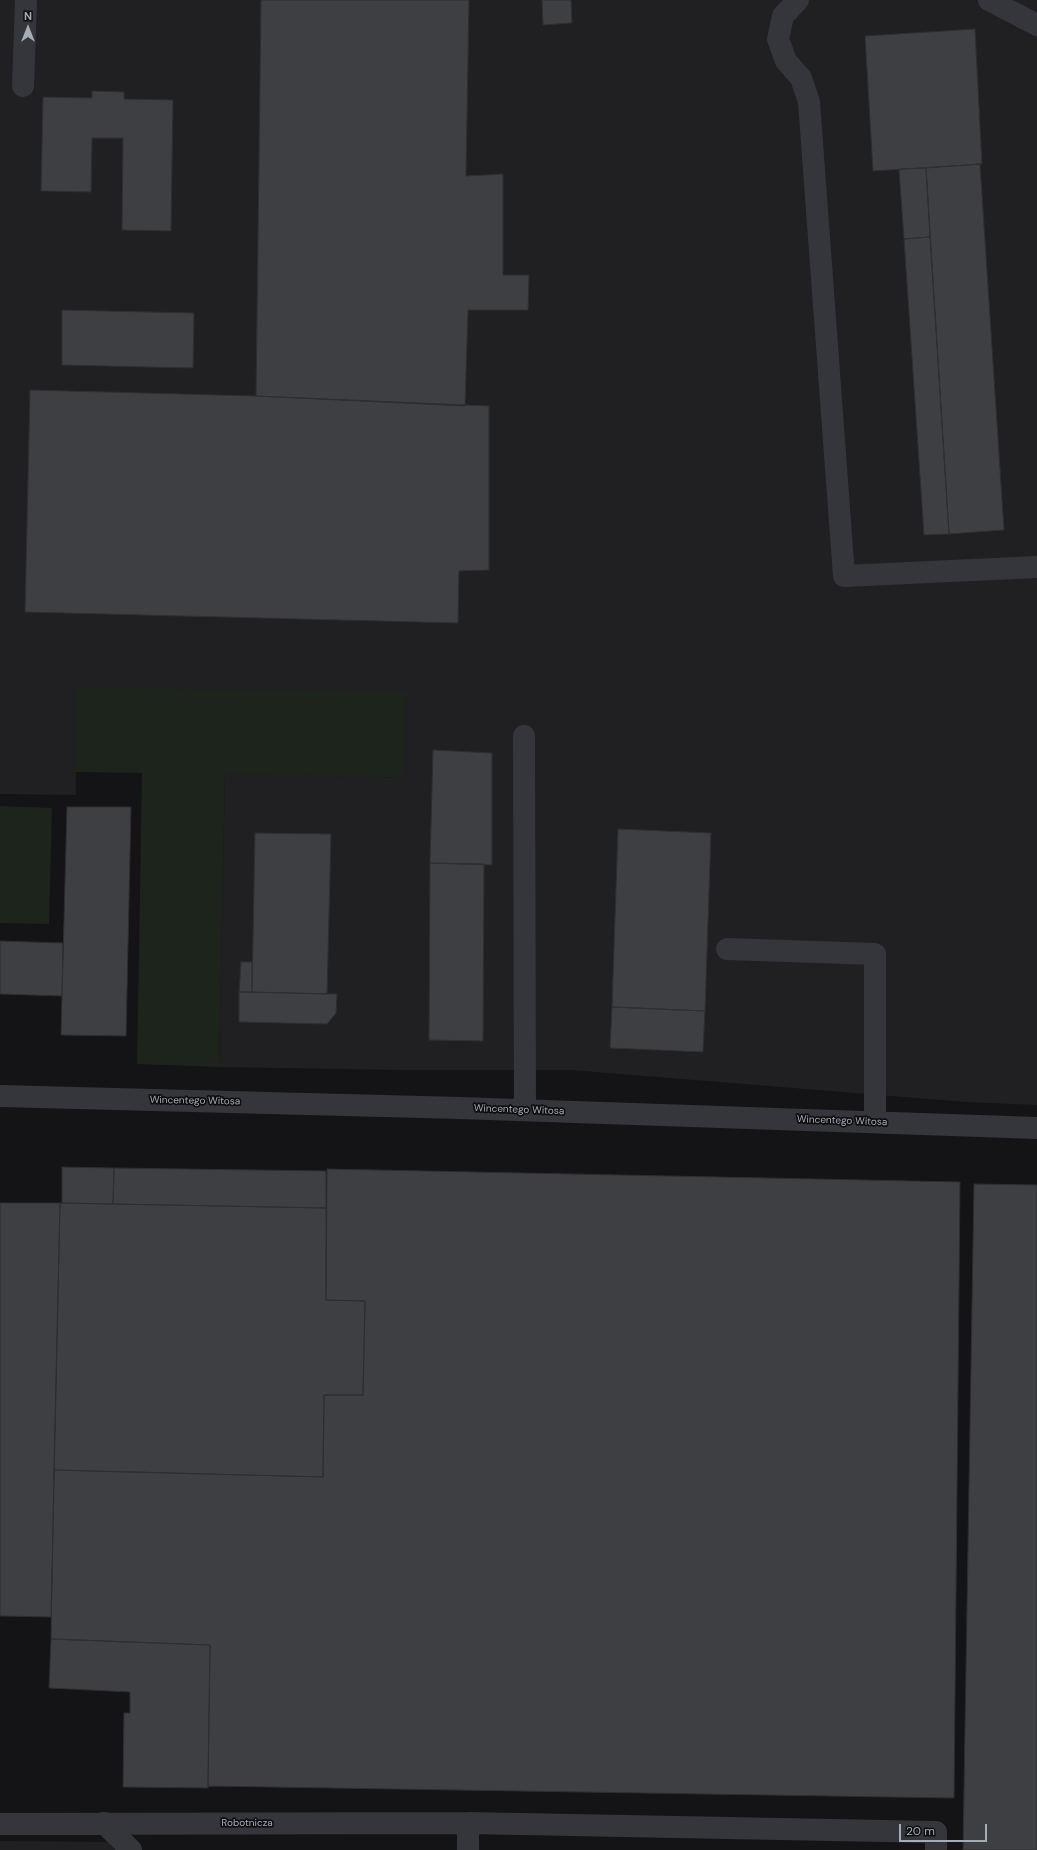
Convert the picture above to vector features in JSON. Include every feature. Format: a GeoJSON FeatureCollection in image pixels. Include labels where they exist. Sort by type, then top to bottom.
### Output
{"type":"FeatureCollection","features":[{"type":"Feature","properties":{"kind":"street"},"geometry":{"type":"LineString","coordinates":[[23,86],[26,0]]}},
{"type":"Feature","properties":{"kind":"street"},"geometry":{"type":"LineString","coordinates":[[798,0],[783,16],[778,40],[786,61],[802,78],[809,102],[844,576],[1037,567]]}},
{"type":"Feature","properties":{"kind":"street"},"geometry":{"type":"LineString","coordinates":[[989,0],[1037,26]]}},
{"type":"Feature","properties":{"kind":"street"},"geometry":{"type":"LineString","coordinates":[[524,736],[525,1110]]}},
{"type":"Feature","properties":{"kind":"street"},"geometry":{"type":"LineString","coordinates":[[727,949],[875,954],[875,1122]]}},
{"type":"Feature","properties":{"kind":"street","name":"Wincentego Witosa"},"geometry":{"type":"LineString","coordinates":[[0,1096],[525,1110],[1037,1128]]}},
{"type":"Feature","properties":{"kind":"street"},"geometry":{"type":"LineString","coordinates":[[104,1823],[131,1850]]}},
{"type":"Feature","properties":{"kind":"street"},"geometry":{"type":"LineString","coordinates":[[468,1823],[468,1850]]}},
{"type":"Feature","properties":{"kind":"street","name":"Robotnicza"},"geometry":{"type":"LineString","coordinates":[[0,1824],[468,1823],[936,1832],[936,1850]]}},
{"type":"Feature","properties":{"kind":"shaded area"},"geometry":{"type":"Polygon","coordinates":[[[0,0],[1037,0],[1037,1105],[966,1102],[571,1070],[399,1070],[219,1067],[225,773],[405,778],[75,688],[76,795],[0,794],[0,0]]]}},
{"type":"Feature","properties":{"kind":"shaded area"},"geometry":{"type":"Polygon","coordinates":[[[75,688],[406,691],[405,778],[225,774],[219,1067],[137,1064],[142,773],[75,772],[75,688]]]}},
{"type":"Feature","properties":{"kind":"shaded area"},"geometry":{"type":"Polygon","coordinates":[[[0,806],[52,808],[49,924],[0,923],[0,806]]]}},
{"type":"Feature","properties":{"kind":"shaded area"},"geometry":{"type":"Polygon","coordinates":[[[0,1841],[107,1842],[115,1850],[0,1850],[0,1841]]]}},
{"type":"Feature","properties":{"kind":"building"},"geometry":{"type":"Polygon","coordinates":[[[261,0],[469,0],[466,176],[503,174],[503,275],[529,275],[528,310],[468,310],[465,406],[256,396],[261,0]]]}},
{"type":"Feature","properties":{"kind":"building"},"geometry":{"type":"Polygon","coordinates":[[[542,0],[571,0],[572,23],[543,25],[542,0]]]}},
{"type":"Feature","properties":{"kind":"building"},"geometry":{"type":"Polygon","coordinates":[[[975,29],[982,164],[873,171],[865,36],[975,29]]]}},
{"type":"Feature","properties":{"kind":"building"},"geometry":{"type":"Polygon","coordinates":[[[92,91],[124,92],[124,99],[173,100],[171,231],[122,230],[123,138],[92,138],[91,192],[41,191],[43,97],[92,98],[92,91]]]}},
{"type":"Feature","properties":{"kind":"building"},"geometry":{"type":"Polygon","coordinates":[[[980,164],[1004,530],[949,534],[926,168],[980,164]]]}},
{"type":"Feature","properties":{"kind":"building"},"geometry":{"type":"Polygon","coordinates":[[[926,168],[930,237],[904,239],[899,169],[926,168]]]}},
{"type":"Feature","properties":{"kind":"building"},"geometry":{"type":"Polygon","coordinates":[[[930,237],[949,534],[924,535],[904,239],[930,237]]]}},
{"type":"Feature","properties":{"kind":"building"},"geometry":{"type":"Polygon","coordinates":[[[62,310],[194,313],[193,368],[62,365],[62,310]]]}},
{"type":"Feature","properties":{"kind":"building"},"geometry":{"type":"Polygon","coordinates":[[[30,390],[256,396],[489,406],[489,570],[459,571],[458,623],[25,612],[30,390]]]}},
{"type":"Feature","properties":{"kind":"building"},"geometry":{"type":"Polygon","coordinates":[[[433,750],[492,753],[492,865],[430,863],[433,750]]]}},
{"type":"Feature","properties":{"kind":"building"},"geometry":{"type":"Polygon","coordinates":[[[67,807],[131,807],[126,1036],[61,1035],[67,807]]]}},
{"type":"Feature","properties":{"kind":"building"},"geometry":{"type":"Polygon","coordinates":[[[618,829],[711,833],[705,1011],[612,1007],[618,829]]]}},
{"type":"Feature","properties":{"kind":"building"},"geometry":{"type":"Polygon","coordinates":[[[255,833],[331,834],[327,994],[252,992],[255,833]]]}},
{"type":"Feature","properties":{"kind":"building"},"geometry":{"type":"Polygon","coordinates":[[[430,863],[484,864],[483,1041],[429,1040],[430,863]]]}},
{"type":"Feature","properties":{"kind":"building"},"geometry":{"type":"Polygon","coordinates":[[[0,941],[63,943],[62,996],[0,994],[0,941]]]}},
{"type":"Feature","properties":{"kind":"building"},"geometry":{"type":"Polygon","coordinates":[[[241,962],[252,962],[252,992],[239,992],[241,962]]]}},
{"type":"Feature","properties":{"kind":"building"},"geometry":{"type":"Polygon","coordinates":[[[239,992],[337,994],[336,1013],[327,1024],[239,1022],[239,992]]]}},
{"type":"Feature","properties":{"kind":"building"},"geometry":{"type":"Polygon","coordinates":[[[612,1007],[705,1011],[703,1052],[610,1048],[612,1007]]]}},
{"type":"Feature","properties":{"kind":"building"},"geometry":{"type":"Polygon","coordinates":[[[62,1167],[114,1168],[113,1204],[62,1203],[62,1167]]]}},
{"type":"Feature","properties":{"kind":"building"},"geometry":{"type":"Polygon","coordinates":[[[114,1168],[326,1171],[326,1208],[113,1204],[114,1168]]]}},
{"type":"Feature","properties":{"kind":"building"},"geometry":{"type":"Polygon","coordinates":[[[327,1169],[960,1182],[954,1798],[208,1786],[210,1645],[51,1639],[54,1470],[323,1477],[324,1395],[363,1395],[365,1301],[326,1300],[327,1169]]]}},
{"type":"Feature","properties":{"kind":"building"},"geometry":{"type":"Polygon","coordinates":[[[974,1184],[1037,1185],[1037,1850],[963,1850],[974,1184]]]}},
{"type":"Feature","properties":{"kind":"building"},"geometry":{"type":"Polygon","coordinates":[[[0,1203],[60,1203],[51,1617],[0,1616],[0,1203]]]}},
{"type":"Feature","properties":{"kind":"building"},"geometry":{"type":"Polygon","coordinates":[[[60,1203],[326,1208],[326,1300],[365,1301],[363,1395],[324,1395],[323,1477],[54,1470],[60,1203]]]}},
{"type":"Feature","properties":{"kind":"building"},"geometry":{"type":"Polygon","coordinates":[[[51,1639],[210,1645],[208,1788],[123,1787],[124,1713],[130,1713],[130,1692],[49,1688],[51,1639]]]}}]}
